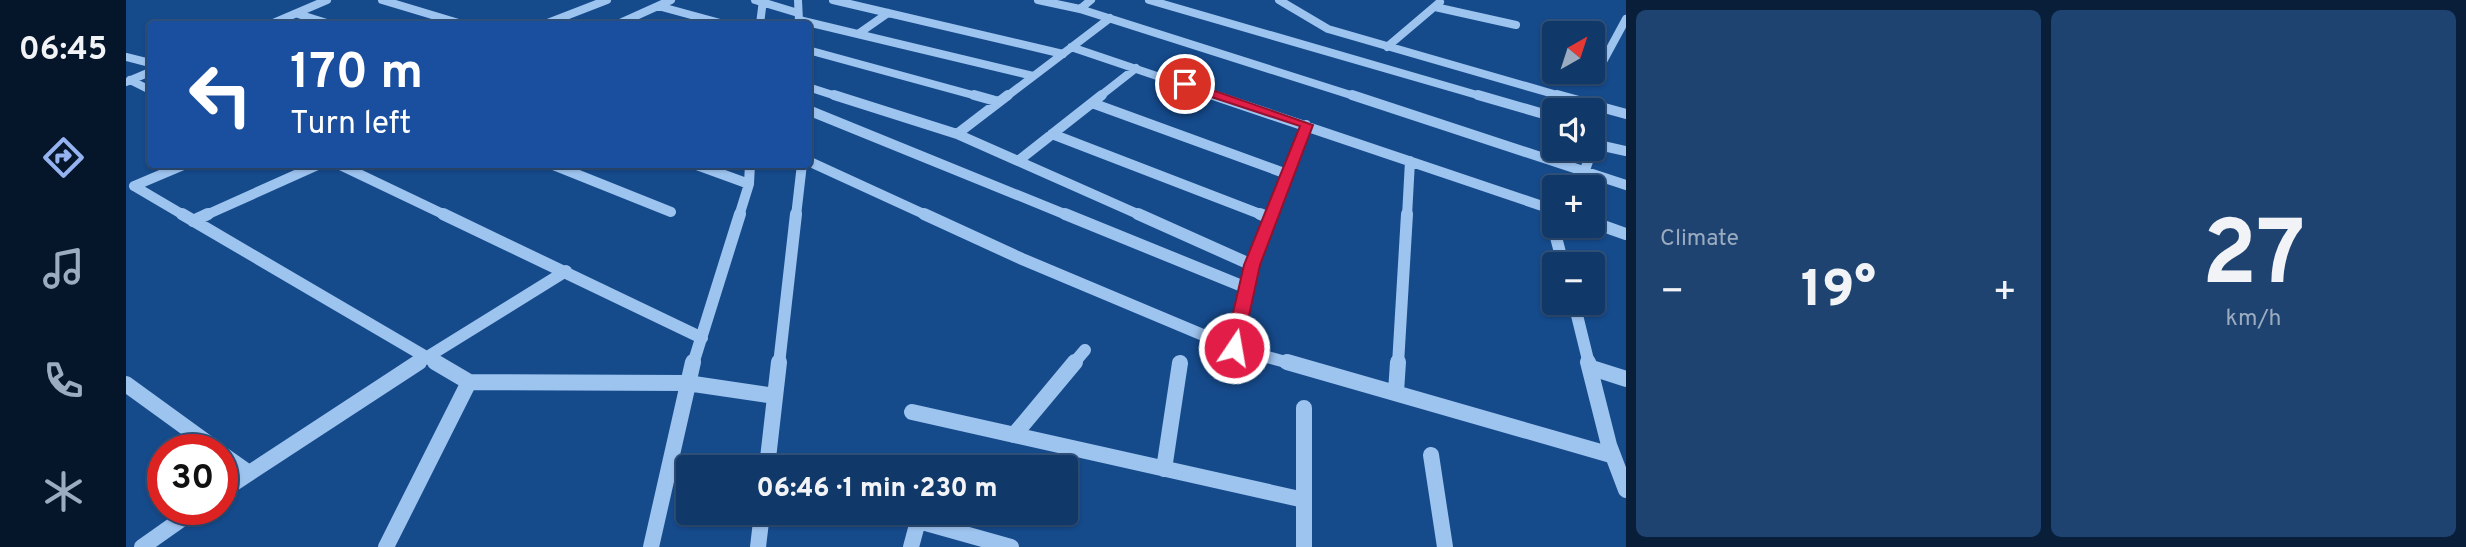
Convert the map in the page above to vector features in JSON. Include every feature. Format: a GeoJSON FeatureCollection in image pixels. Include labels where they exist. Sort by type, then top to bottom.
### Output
{"type":"FeatureCollection","features":[{"type":"Feature","properties":{"kind":"street"},"geometry":{"type":"LineString","coordinates":[[279,21],[327,0]]}},
{"type":"Feature","properties":{"kind":"street"},"geometry":{"type":"LineString","coordinates":[[382,0],[452,21]]}},
{"type":"Feature","properties":{"kind":"street"},"geometry":{"type":"LineString","coordinates":[[553,21],[607,0]]}},
{"type":"Feature","properties":{"kind":"street"},"geometry":{"type":"LineString","coordinates":[[625,21],[671,0]]}},
{"type":"Feature","properties":{"kind":"street"},"geometry":{"type":"LineString","coordinates":[[760,21],[760,1],[798,19],[798,0]]}},
{"type":"Feature","properties":{"kind":"street"},"geometry":{"type":"LineString","coordinates":[[833,0],[1136,68],[1542,206]]}},
{"type":"Feature","properties":{"kind":"street"},"geometry":{"type":"LineString","coordinates":[[1038,0],[1080,9],[1626,185]]}},
{"type":"Feature","properties":{"kind":"street"},"geometry":{"type":"LineString","coordinates":[[1080,9],[1091,0]]}},
{"type":"Feature","properties":{"kind":"street"},"geometry":{"type":"LineString","coordinates":[[1149,0],[1542,114]]}},
{"type":"Feature","properties":{"kind":"street"},"geometry":{"type":"LineString","coordinates":[[1279,0],[1328,29],[1567,98]]}},
{"type":"Feature","properties":{"kind":"street"},"geometry":{"type":"LineString","coordinates":[[1387,47],[1443,0]]}},
{"type":"Feature","properties":{"kind":"street"},"geometry":{"type":"LineString","coordinates":[[658,6],[713,21]]}},
{"type":"Feature","properties":{"kind":"street"},"geometry":{"type":"LineString","coordinates":[[1435,7],[1517,24]]}},
{"type":"Feature","properties":{"kind":"street"},"geometry":{"type":"LineString","coordinates":[[858,34],[888,13]]}},
{"type":"Feature","properties":{"kind":"street"},"geometry":{"type":"LineString","coordinates":[[298,14],[320,21]]}},
{"type":"Feature","properties":{"kind":"street"},"geometry":{"type":"LineString","coordinates":[[684,21],[686,14]]}},
{"type":"Feature","properties":{"kind":"street"},"geometry":{"type":"LineString","coordinates":[[957,134],[1110,19]]}},
{"type":"Feature","properties":{"kind":"street"},"geometry":{"type":"LineString","coordinates":[[1605,58],[1626,19]]}},
{"type":"Feature","properties":{"kind":"street"},"geometry":{"type":"LineString","coordinates":[[812,22],[1033,76]]}},
{"type":"Feature","properties":{"kind":"street"},"geometry":{"type":"LineString","coordinates":[[812,51],[999,102]]}},
{"type":"Feature","properties":{"kind":"street"},"geometry":{"type":"LineString","coordinates":[[126,57],[147,62]]}},
{"type":"Feature","properties":{"kind":"street"},"geometry":{"type":"LineString","coordinates":[[1018,161],[1136,68]]}},
{"type":"Feature","properties":{"kind":"street"},"geometry":{"type":"LineString","coordinates":[[128,81],[147,73]]}},
{"type":"Feature","properties":{"kind":"street"},"geometry":{"type":"LineString","coordinates":[[128,81],[147,89]]}},
{"type":"Feature","properties":{"kind":"street"},"geometry":{"type":"LineString","coordinates":[[812,89],[957,134],[1252,265]]}},
{"type":"Feature","properties":{"kind":"street"},"geometry":{"type":"LineString","coordinates":[[1092,103],[1287,174]]}},
{"type":"Feature","properties":{"kind":"street"},"geometry":{"type":"LineString","coordinates":[[1605,109],[1626,114]]}},
{"type":"Feature","properties":{"kind":"street"},"geometry":{"type":"LineString","coordinates":[[812,112],[1247,288]]}},
{"type":"Feature","properties":{"kind":"street"},"geometry":{"type":"LineString","coordinates":[[1234,348],[1252,265],[1307,125]]}},
{"type":"Feature","properties":{"kind":"street"},"geometry":{"type":"LineString","coordinates":[[1052,134],[1270,218]]}},
{"type":"Feature","properties":{"kind":"street"},"geometry":{"type":"LineString","coordinates":[[1605,146],[1626,151]]}},
{"type":"Feature","properties":{"kind":"street"},"geometry":{"type":"LineString","coordinates":[[1396,392],[1410,160]]}},
{"type":"Feature","properties":{"kind":"street"},"geometry":{"type":"LineString","coordinates":[[1585,175],[1589,161]]}},
{"type":"Feature","properties":{"kind":"street"},"geometry":{"type":"LineString","coordinates":[[812,163],[1023,259],[1234,348],[1611,455]]}},
{"type":"Feature","properties":{"kind":"street"},"geometry":{"type":"LineString","coordinates":[[177,168],[134,186],[469,382],[687,383],[775,396]]}},
{"type":"Feature","properties":{"kind":"street"},"geometry":{"type":"LineString","coordinates":[[193,221],[311,168]]}},
{"type":"Feature","properties":{"kind":"street"},"geometry":{"type":"LineString","coordinates":[[347,168],[702,338]]}},
{"type":"Feature","properties":{"kind":"street"},"geometry":{"type":"LineString","coordinates":[[561,168],[671,212]]}},
{"type":"Feature","properties":{"kind":"street"},"geometry":{"type":"LineString","coordinates":[[705,168],[749,184]]}},
{"type":"Feature","properties":{"kind":"street"},"geometry":{"type":"LineString","coordinates":[[651,547],[687,383],[749,184],[750,168]]}},
{"type":"Feature","properties":{"kind":"street"},"geometry":{"type":"LineString","coordinates":[[769,455],[802,168]]}},
{"type":"Feature","properties":{"kind":"street"},"geometry":{"type":"LineString","coordinates":[[1605,227],[1626,234]]}},
{"type":"Feature","properties":{"kind":"street"},"geometry":{"type":"LineString","coordinates":[[238,480],[427,357],[566,271]]}},
{"type":"Feature","properties":{"kind":"street"},"geometry":{"type":"LineString","coordinates":[[1577,315],[1611,455],[1626,490]]}},
{"type":"Feature","properties":{"kind":"street"},"geometry":{"type":"LineString","coordinates":[[1014,435],[1086,350]]}},
{"type":"Feature","properties":{"kind":"street"},"geometry":{"type":"LineString","coordinates":[[1164,469],[1180,363]]}},
{"type":"Feature","properties":{"kind":"street"},"geometry":{"type":"LineString","coordinates":[[1592,368],[1626,379]]}},
{"type":"Feature","properties":{"kind":"street"},"geometry":{"type":"LineString","coordinates":[[386,547],[469,382]]}},
{"type":"Feature","properties":{"kind":"street"},"geometry":{"type":"LineString","coordinates":[[126,384],[195,434]]}},
{"type":"Feature","properties":{"kind":"street"},"geometry":{"type":"LineString","coordinates":[[1304,408],[1304,547]]}},
{"type":"Feature","properties":{"kind":"street"},"geometry":{"type":"LineString","coordinates":[[912,412],[1304,500]]}},
{"type":"Feature","properties":{"kind":"street"},"geometry":{"type":"LineString","coordinates":[[1431,455],[1445,547]]}},
{"type":"Feature","properties":{"kind":"street"},"geometry":{"type":"LineString","coordinates":[[238,465],[249,473]]}},
{"type":"Feature","properties":{"kind":"street"},"geometry":{"type":"LineString","coordinates":[[142,547],[174,525]]}},
{"type":"Feature","properties":{"kind":"street"},"geometry":{"type":"LineString","coordinates":[[758,547],[761,525]]}},
{"type":"Feature","properties":{"kind":"street"},"geometry":{"type":"LineString","coordinates":[[911,547],[917,525]]}},
{"type":"Feature","properties":{"kind":"street"},"geometry":{"type":"LineString","coordinates":[[932,525],[1011,547]]}},
{"type":"Feature","properties":{"kind":"route"},"geometry":{"type":"LineString","coordinates":[[1185,84],[1307,125],[1252,265],[1234,348]]}}]}
